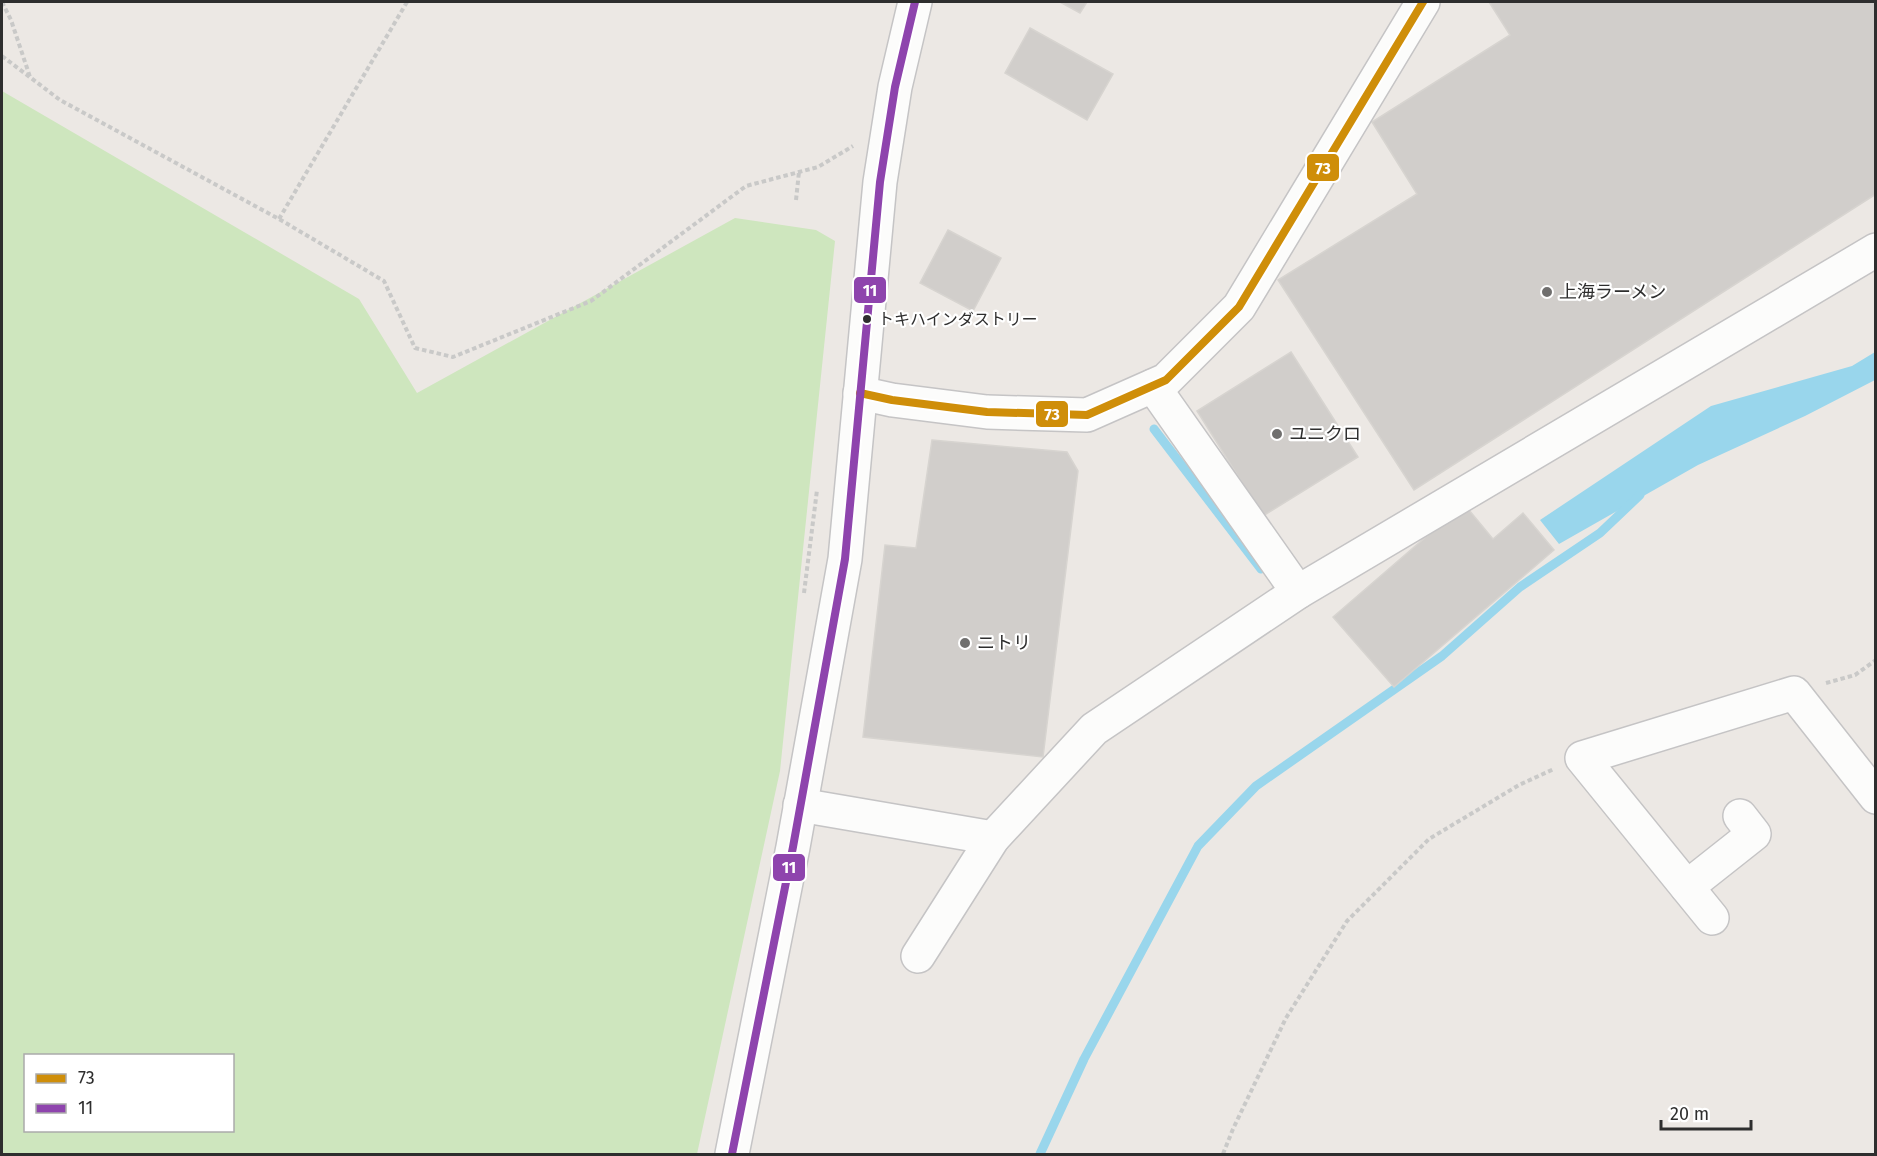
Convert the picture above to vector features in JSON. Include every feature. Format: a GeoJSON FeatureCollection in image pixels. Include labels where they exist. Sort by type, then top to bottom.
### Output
{"type":"FeatureCollection","features":[{"type":"Feature","properties":{"kind":"street"},"geometry":{"type":"LineString","coordinates":[[732,1155],[845,559],[888,127],[915,2]]}},
{"type":"Feature","properties":{"kind":"street"},"geometry":{"type":"LineString","coordinates":[[860,393],[892,400],[987,412],[1087,415],[1166,380],[1239,307],[1423,2]]}},
{"type":"Feature","properties":{"kind":"street"},"geometry":{"type":"LineString","coordinates":[[918,956],[993,838],[1094,729],[1298,592],[1875,250]]}},
{"type":"Feature","properties":{"kind":"street"},"geometry":{"type":"LineString","coordinates":[[1153,386],[1298,592]]}},
{"type":"Feature","properties":{"kind":"street"},"geometry":{"type":"LineString","coordinates":[[1712,918],[1582,758],[1794,693],[1875,797]]}},
{"type":"Feature","properties":{"kind":"street"},"geometry":{"type":"LineString","coordinates":[[800,805],[993,838]]}},
{"type":"Feature","properties":{"kind":"street"},"geometry":{"type":"LineString","coordinates":[[1687,887],[1754,834],[1740,816]]}},
{"type":"Feature","properties":{"kind":"path"},"geometry":{"type":"LineString","coordinates":[[2,2],[11,20],[31,78]]}},
{"type":"Feature","properties":{"kind":"path"},"geometry":{"type":"LineString","coordinates":[[279,219],[407,2]]}},
{"type":"Feature","properties":{"kind":"path"},"geometry":{"type":"LineString","coordinates":[[2,56],[60,100],[279,219],[384,281],[415,348],[453,357],[591,301],[746,186],[818,167],[888,127]]}},
{"type":"Feature","properties":{"kind":"path"},"geometry":{"type":"LineString","coordinates":[[796,200],[799,172]]}},
{"type":"Feature","properties":{"kind":"path"},"geometry":{"type":"LineString","coordinates":[[1794,693],[1855,675],[1875,660]]}},
{"type":"Feature","properties":{"kind":"path"},"geometry":{"type":"LineString","coordinates":[[1223,1155],[1286,1018],[1347,921],[1429,839],[1519,785],[1582,758]]}},
{"type":"Feature","properties":{"kind":"green space"},"geometry":{"type":"Polygon","coordinates":[[[2,91],[359,299],[417,393],[735,218],[816,230],[835,241],[780,771],[697,1154],[2,1154],[2,91]]]}},
{"type":"Feature","properties":{"kind":"water"},"geometry":{"type":"Polygon","coordinates":[[[1875,352],[1875,380],[1805,416],[1698,465],[1559,544],[1540,520],[1711,406],[1852,366],[1875,352]]]}},
{"type":"Feature","properties":{"kind":"building"},"geometry":{"type":"Polygon","coordinates":[[[1060,2],[1087,2],[1080,13],[1060,2]]]}},
{"type":"Feature","properties":{"kind":"building"},"geometry":{"type":"Polygon","coordinates":[[[1489,2],[1876,2],[1876,194],[1414,490],[1278,280],[1417,194],[1372,122],[1510,35],[1489,2]]]}},
{"type":"Feature","properties":{"kind":"building"},"geometry":{"type":"Polygon","coordinates":[[[1030,28],[1113,74],[1087,120],[1005,73],[1030,28]]]}},
{"type":"Feature","properties":{"kind":"building"},"geometry":{"type":"Polygon","coordinates":[[[948,230],[1001,258],[973,311],[920,283],[948,230]]]}},
{"type":"Feature","properties":{"kind":"building","name":"ユニクロ"},"geometry":{"type":"Polygon","coordinates":[[[1291,352],[1358,457],[1263,516],[1197,411],[1291,352]]]}},
{"type":"Feature","properties":{"kind":"building","name":"ニトリ"},"geometry":{"type":"Polygon","coordinates":[[[932,440],[1067,452],[1078,471],[1043,757],[863,737],[885,545],[916,548],[932,440]]]}},
{"type":"Feature","properties":{"kind":"building"},"geometry":{"type":"Polygon","coordinates":[[[1464,504],[1493,539],[1523,513],[1554,550],[1394,687],[1333,617],[1464,504]]]}},
{"type":"Feature","properties":{"kind":"waterway"},"geometry":{"type":"LineString","coordinates":[[1154,429],[1261,569]]}},
{"type":"Feature","properties":{"kind":"waterway"},"geometry":{"type":"LineString","coordinates":[[1040,1154],[1084,1059],[1198,846],[1256,786],[1442,656],[1520,587],[1600,533],[1640,495]]}},
{"type":"Feature","properties":{"kind":"transit line","name":"11"},"geometry":{"type":"LineString","coordinates":[[732,1154],[793,847],[845,559],[880,182],[895,87],[915,2]]}},
{"type":"Feature","properties":{"kind":"transit line","name":"73"},"geometry":{"type":"LineString","coordinates":[[860,393],[892,400],[987,412],[1087,415],[1166,380],[1239,307],[1423,2]]}},
{"type":"Feature","properties":{"kind":"place","name":"上海ラーメン"},"geometry":{"type":"Point","coordinates":[1547,292]}},
{"type":"Feature","properties":{"kind":"place","name":"トキハインダストリー"},"geometry":{"type":"Point","coordinates":[867,319]}},
{"type":"Feature","properties":{"kind":"place","name":"ユニクロ"},"geometry":{"type":"Point","coordinates":[1277,434]}},
{"type":"Feature","properties":{"kind":"place","name":"ニトリ"},"geometry":{"type":"Point","coordinates":[965,643]}}]}
